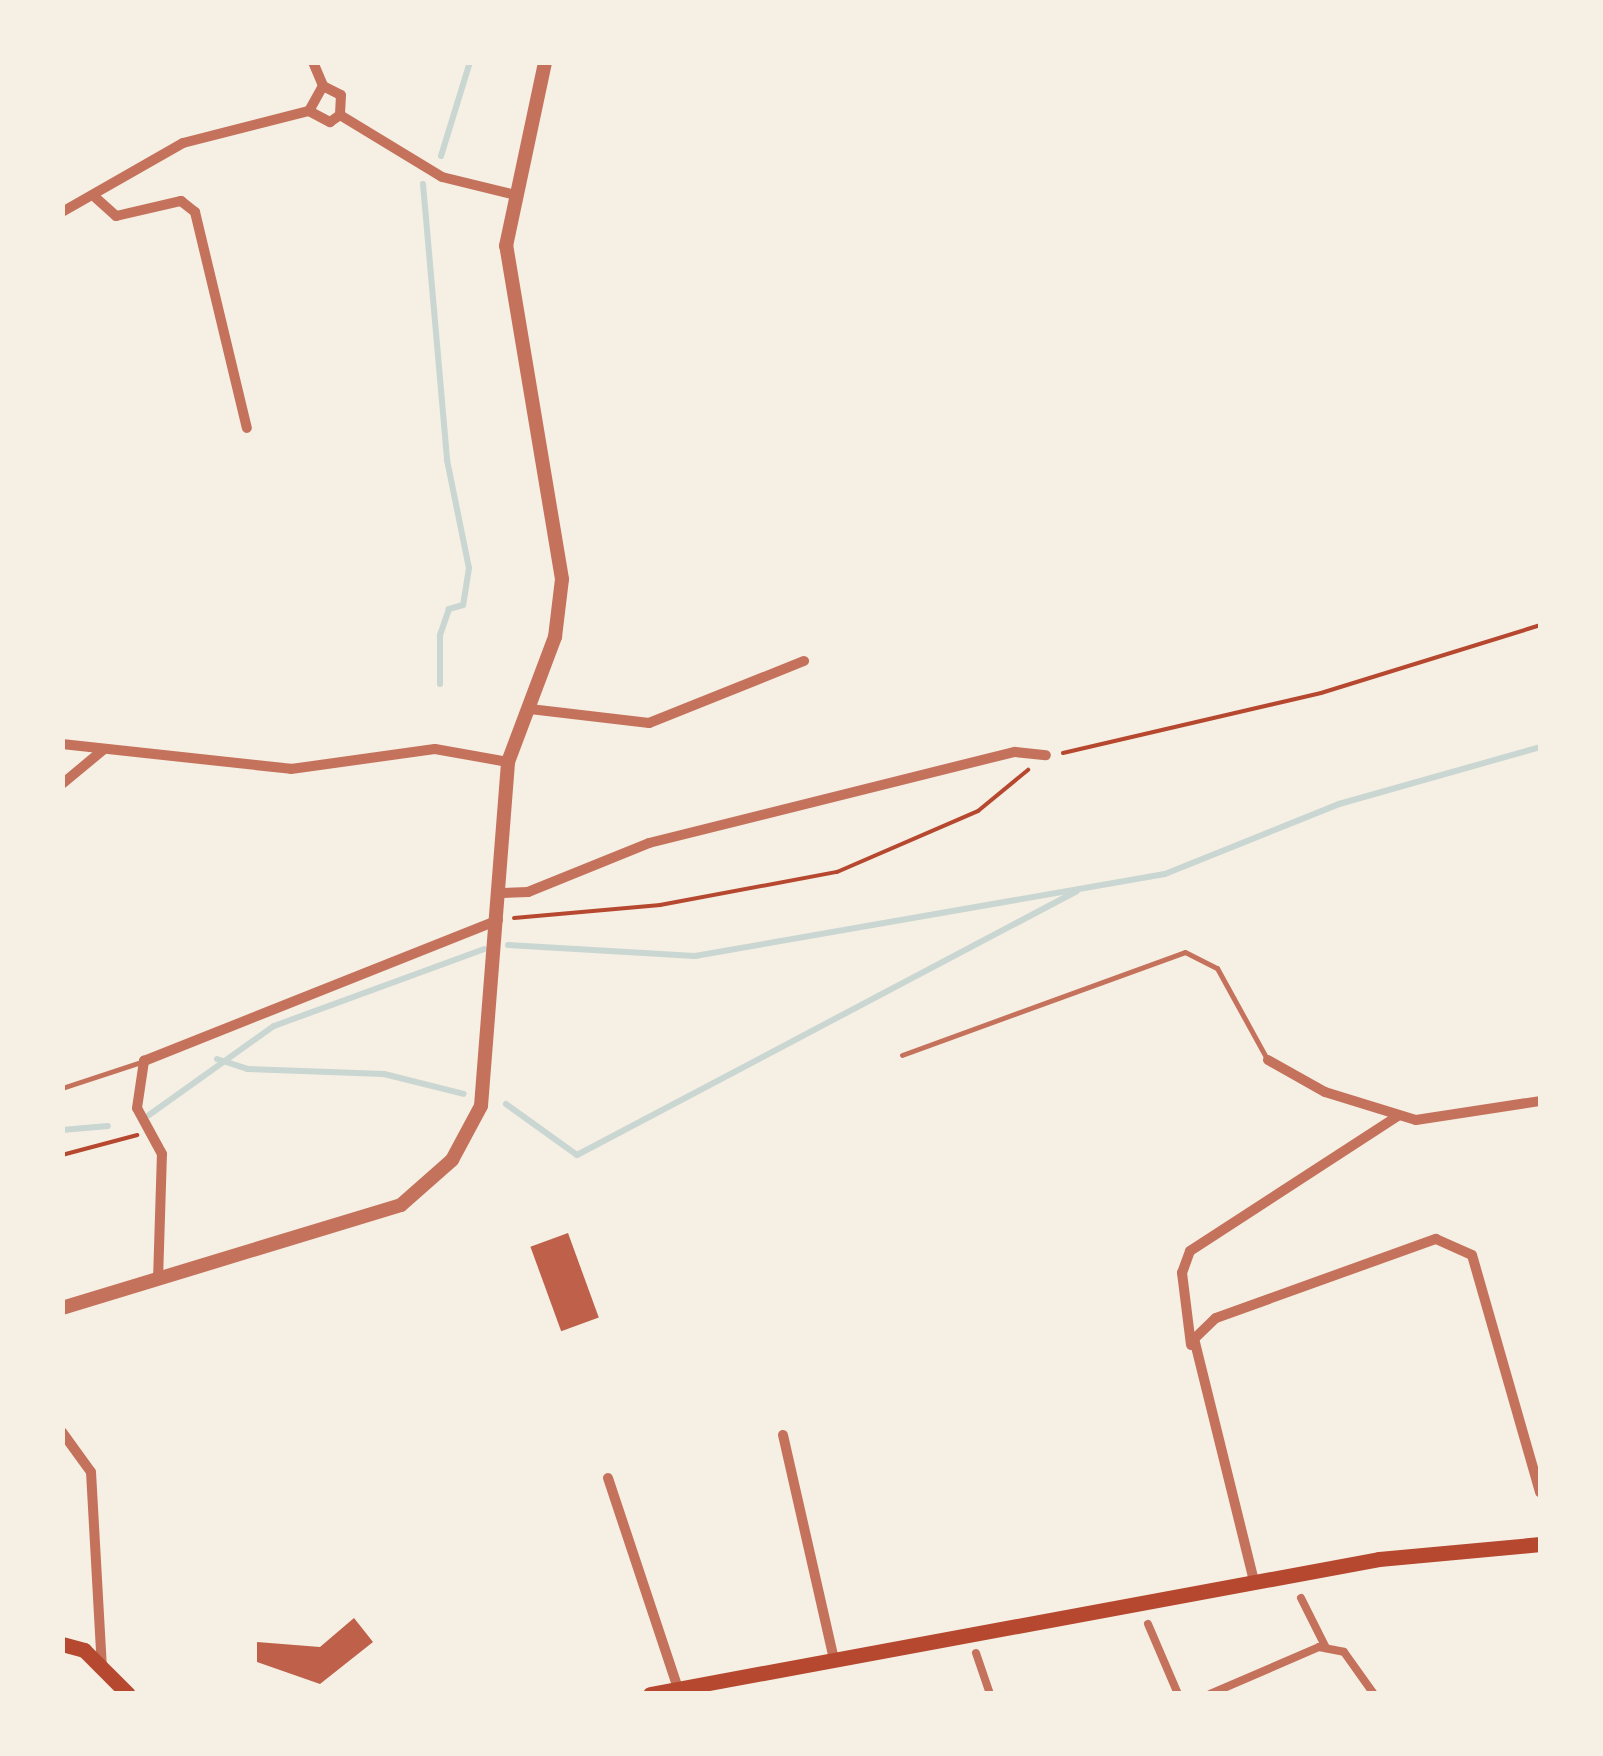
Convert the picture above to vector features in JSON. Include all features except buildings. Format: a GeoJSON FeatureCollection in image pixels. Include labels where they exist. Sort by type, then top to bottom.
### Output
{"type":"FeatureCollection","features":[{"type":"Feature","properties":{"kind":"main road"},"geometry":{"type":"LineString","coordinates":[[650,1694],[1254,1581],[1540,1544]]}},
{"type":"Feature","properties":{"kind":"main road"},"geometry":{"type":"LineString","coordinates":[[62,1644],[102,1667],[128,1694]]}},
{"type":"Feature","properties":{"kind":"street"},"geometry":{"type":"LineString","coordinates":[[314,62],[323,86],[341,95],[340,115]]}},
{"type":"Feature","properties":{"kind":"street"},"geometry":{"type":"LineString","coordinates":[[62,1308],[401,1205],[452,1160],[481,1106],[502,893],[508,762],[555,637],[561,530],[524,382],[506,246],[545,62]]}},
{"type":"Feature","properties":{"kind":"street"},"geometry":{"type":"LineString","coordinates":[[309,111],[323,86]]}},
{"type":"Feature","properties":{"kind":"street"},"geometry":{"type":"LineString","coordinates":[[62,212],[96,198],[183,143],[309,111],[330,122],[340,115]]}},
{"type":"Feature","properties":{"kind":"street"},"geometry":{"type":"LineString","coordinates":[[340,115],[442,177],[516,195]]}},
{"type":"Feature","properties":{"kind":"street"},"geometry":{"type":"LineString","coordinates":[[96,198],[116,216],[181,201],[195,212],[247,428]]}},
{"type":"Feature","properties":{"kind":"street"},"geometry":{"type":"LineString","coordinates":[[530,709],[649,723],[804,661]]}},
{"type":"Feature","properties":{"kind":"street"},"geometry":{"type":"LineString","coordinates":[[62,744],[291,769],[435,748],[508,762]]}},
{"type":"Feature","properties":{"kind":"street"},"geometry":{"type":"LineString","coordinates":[[62,784],[103,750]]}},
{"type":"Feature","properties":{"kind":"street"},"geometry":{"type":"LineString","coordinates":[[502,893],[528,892],[650,843],[1015,752],[1046,755]]}},
{"type":"Feature","properties":{"kind":"street"},"geometry":{"type":"LineString","coordinates":[[158,1280],[162,1154],[137,1108],[144,1061],[499,920]]}},
{"type":"Feature","properties":{"kind":"street"},"geometry":{"type":"LineString","coordinates":[[1268,1060],[1293,1079],[1398,1116],[1432,1122],[1540,1102]]}},
{"type":"Feature","properties":{"kind":"street"},"geometry":{"type":"LineString","coordinates":[[1254,1581],[1191,1347],[1182,1274],[1190,1251],[1398,1116]]}},
{"type":"Feature","properties":{"kind":"street"},"geometry":{"type":"LineString","coordinates":[[1191,1347],[1216,1318],[1436,1239],[1456,1242],[1472,1255],[1540,1492]]}},
{"type":"Feature","properties":{"kind":"street"},"geometry":{"type":"LineString","coordinates":[[62,1432],[91,1472],[104,1644],[102,1667]]}},
{"type":"Feature","properties":{"kind":"street"},"geometry":{"type":"LineString","coordinates":[[783,1435],[834,1660]]}},
{"type":"Feature","properties":{"kind":"street"},"geometry":{"type":"LineString","coordinates":[[608,1478],[679,1691]]}},
{"type":"Feature","properties":{"kind":"street"},"geometry":{"type":"LineString","coordinates":[[1300,1598],[1326,1648]]}},
{"type":"Feature","properties":{"kind":"street"},"geometry":{"type":"LineString","coordinates":[[1148,1624],[1178,1694]]}},
{"type":"Feature","properties":{"kind":"street"},"geometry":{"type":"LineString","coordinates":[[1210,1694],[1326,1648],[1344,1652],[1374,1694]]}},
{"type":"Feature","properties":{"kind":"street"},"geometry":{"type":"LineString","coordinates":[[976,1654],[990,1694]]}},
{"type":"Feature","properties":{"kind":"lane"},"geometry":{"type":"LineString","coordinates":[[902,1055],[1185,952],[1217,968],[1268,1060]]}},
{"type":"Feature","properties":{"kind":"lane"},"geometry":{"type":"LineString","coordinates":[[62,1088],[144,1061]]}},
{"type":"Feature","properties":{"kind":"path"},"geometry":{"type":"LineString","coordinates":[[499,920],[660,905],[837,872],[978,811],[1046,755],[1321,693],[1540,626]]}},
{"type":"Feature","properties":{"kind":"path"},"geometry":{"type":"LineString","coordinates":[[62,1156],[151,1132]]}},
{"type":"Feature","properties":{"kind":"waterway"},"geometry":{"type":"LineString","coordinates":[[441,156],[470,62]]}},
{"type":"Feature","properties":{"kind":"waterway"},"geometry":{"type":"LineString","coordinates":[[423,184],[447,460],[469,568],[463,605],[449,609],[440,635],[440,684]]}},
{"type":"Feature","properties":{"kind":"waterway"},"geometry":{"type":"LineString","coordinates":[[508,945],[695,956],[1165,874],[1339,804],[1540,747]]}},
{"type":"Feature","properties":{"kind":"waterway"},"geometry":{"type":"LineString","coordinates":[[506,1104],[577,1155],[1077,891]]}},
{"type":"Feature","properties":{"kind":"waterway"},"geometry":{"type":"LineString","coordinates":[[149,1115],[274,1026],[484,949]]}},
{"type":"Feature","properties":{"kind":"waterway"},"geometry":{"type":"LineString","coordinates":[[217,1059],[247,1069],[384,1074],[464,1094]]}},
{"type":"Feature","properties":{"kind":"waterway"},"geometry":{"type":"LineString","coordinates":[[62,1130],[108,1126]]}}]}
